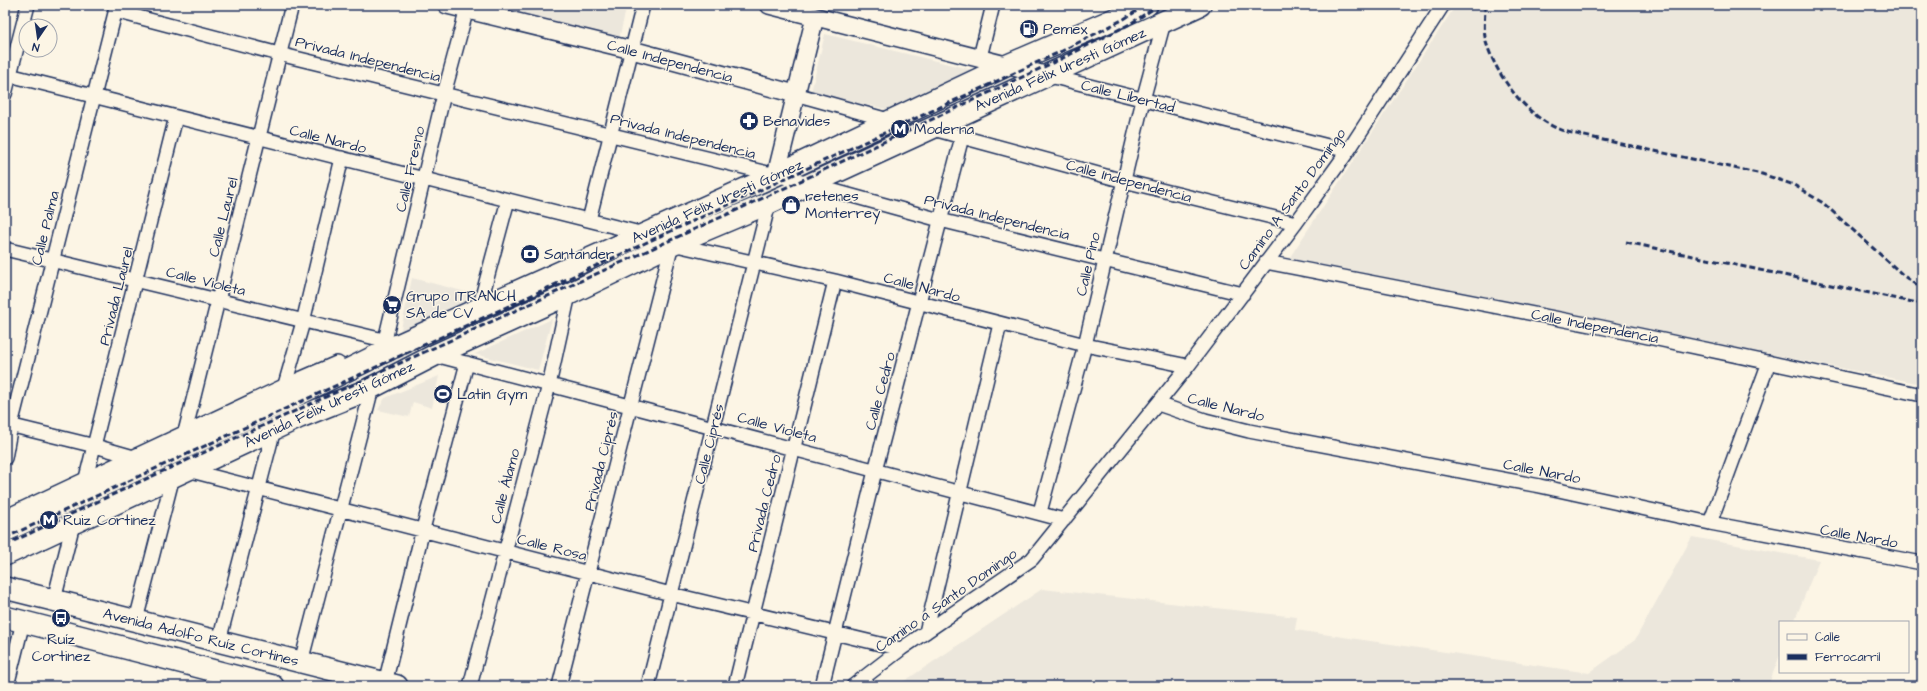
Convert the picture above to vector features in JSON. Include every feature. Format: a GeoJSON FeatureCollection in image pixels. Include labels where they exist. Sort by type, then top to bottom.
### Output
{"type":"FeatureCollection","features":[{"type":"Feature","properties":{"kind":"main road","name":"Avenida Félix Uresti Gómez"},"geometry":{"type":"LineString","coordinates":[[5,531],[288,393],[372,357],[392,342],[478,308],[776,175],[1008,65],[1148,5]]}},
{"type":"Feature","properties":{"kind":"main road","name":"Avenida Félix Uresti Gómez"},"geometry":{"type":"LineString","coordinates":[[5,555],[300,417],[368,389],[435,355],[569,294],[672,244],[769,203],[1200,5]]}},
{"type":"Feature","properties":{"kind":"main road","name":"Avenida Adolfo Ruíz Cortines"},"geometry":{"type":"LineString","coordinates":[[5,588],[391,684]]}},
{"type":"Feature","properties":{"kind":"main road","name":"Avenida Adolfo Ruíz Cortines"},"geometry":{"type":"LineString","coordinates":[[14,620],[273,686]]}},
{"type":"Feature","properties":{"kind":"street"},"geometry":{"type":"LineString","coordinates":[[5,94],[7,74],[28,5]]}},
{"type":"Feature","properties":{"kind":"street","name":"Calle Laurel"},"geometry":{"type":"LineString","coordinates":[[184,436],[292,5]]}},
{"type":"Feature","properties":{"kind":"street","name":"Calle Independencia"},"geometry":{"type":"LineString","coordinates":[[447,5],[467,8],[632,50],[892,121]]}},
{"type":"Feature","properties":{"kind":"street"},"geometry":{"type":"LineString","coordinates":[[589,220],[643,5]]}},
{"type":"Feature","properties":{"kind":"street","name":"Calle Libertad"},"geometry":{"type":"LineString","coordinates":[[769,5],[817,11],[1045,75],[1348,151]]}},
{"type":"Feature","properties":{"kind":"street"},"geometry":{"type":"LineString","coordinates":[[980,57],[993,5]]}},
{"type":"Feature","properties":{"kind":"street","name":"Camino A Santo Domingo"},"geometry":{"type":"LineString","coordinates":[[1158,404],[1243,294],[1348,151],[1443,5]]}},
{"type":"Feature","properties":{"kind":"street","name":"Privada Independencia"},"geometry":{"type":"LineString","coordinates":[[116,8],[279,54],[776,175],[940,220],[1243,294]]}},
{"type":"Feature","properties":{"kind":"street","name":"Calle Palma"},"geometry":{"type":"LineString","coordinates":[[5,458],[8,425],[54,261],[93,96],[116,8]]}},
{"type":"Feature","properties":{"kind":"street","name":"Calle Fresno"},"geometry":{"type":"LineString","coordinates":[[392,342],[424,179],[444,94],[467,8]]}},
{"type":"Feature","properties":{"kind":"street"},"geometry":{"type":"LineString","coordinates":[[776,175],[795,94],[817,11]]}},
{"type":"Feature","properties":{"kind":"street","name":"Calle Pino"},"geometry":{"type":"LineString","coordinates":[[1040,512],[1085,345],[1143,100],[1164,22]]}},
{"type":"Feature","properties":{"kind":"street","name":"Calle Nardo"},"geometry":{"type":"LineString","coordinates":[[7,74],[644,234]]}},
{"type":"Feature","properties":{"kind":"street","name":"Privada Laurel"},"geometry":{"type":"LineString","coordinates":[[85,482],[176,117]]}},
{"type":"Feature","properties":{"kind":"street"},"geometry":{"type":"LineString","coordinates":[[930,128],[962,137]]}},
{"type":"Feature","properties":{"kind":"street","name":"Calle Independencia"},"geometry":{"type":"LineString","coordinates":[[962,137],[1124,181],[1296,223]]}},
{"type":"Feature","properties":{"kind":"street","name":"Calle Cedro"},"geometry":{"type":"LineString","coordinates":[[822,686],[875,471],[962,137]]}},
{"type":"Feature","properties":{"kind":"street"},"geometry":{"type":"LineString","coordinates":[[5,519],[184,436],[288,393],[303,322],[342,158]]}},
{"type":"Feature","properties":{"kind":"street"},"geometry":{"type":"LineString","coordinates":[[478,308],[508,200]]}},
{"type":"Feature","properties":{"kind":"street","name":"Calle Ciprés"},"geometry":{"type":"LineString","coordinates":[[648,686],[769,203]]}},
{"type":"Feature","properties":{"kind":"street","name":"Calle Nardo"},"geometry":{"type":"LineString","coordinates":[[672,244],[835,281],[1085,345],[1188,366]]}},
{"type":"Feature","properties":{"kind":"street","name":"Privada Ciprés"},"geometry":{"type":"LineString","coordinates":[[559,686],[672,244]]}},
{"type":"Feature","properties":{"kind":"street","name":"Calle Violeta"},"geometry":{"type":"LineString","coordinates":[[5,249],[219,300],[303,322],[392,342]]}},
{"type":"Feature","properties":{"kind":"street","name":"Calle Independencia"},"geometry":{"type":"LineString","coordinates":[[1266,262],[1601,327],[1922,395]]}},
{"type":"Feature","properties":{"kind":"street","name":"Privada Cedro"},"geometry":{"type":"LineString","coordinates":[[735,686],[835,281]]}},
{"type":"Feature","properties":{"kind":"street","name":"Calle Álamo"},"geometry":{"type":"LineString","coordinates":[[470,686],[549,385],[569,294]]}},
{"type":"Feature","properties":{"kind":"street"},"geometry":{"type":"LineString","coordinates":[[926,632],[1000,324]]}},
{"type":"Feature","properties":{"kind":"street","name":"Calle Violeta"},"geometry":{"type":"LineString","coordinates":[[435,355],[713,426],[875,471],[1040,512],[1064,520]]}},
{"type":"Feature","properties":{"kind":"street"},"geometry":{"type":"LineString","coordinates":[[1710,523],[1769,362]]}},
{"type":"Feature","properties":{"kind":"street"},"geometry":{"type":"LineString","coordinates":[[391,684],[423,530],[467,363]]}},
{"type":"Feature","properties":{"kind":"street"},"geometry":{"type":"LineString","coordinates":[[5,564],[195,472],[272,437],[348,406],[368,389]]}},
{"type":"Feature","properties":{"kind":"street"},"geometry":{"type":"LineString","coordinates":[[301,662],[341,510],[368,389]]}},
{"type":"Feature","properties":{"kind":"street","name":"Calle Nardo"},"geometry":{"type":"LineString","coordinates":[[1158,404],[1205,420],[1241,429],[1540,486],[1710,523],[1922,563]]}},
{"type":"Feature","properties":{"kind":"street","name":"Camino a Santo Domingo"},"geometry":{"type":"LineString","coordinates":[[853,686],[901,649],[993,588],[1032,559],[1158,404]]}},
{"type":"Feature","properties":{"kind":"street"},"geometry":{"type":"LineString","coordinates":[[8,425],[95,446],[137,458]]}},
{"type":"Feature","properties":{"kind":"street"},"geometry":{"type":"LineString","coordinates":[[219,641],[272,437]]}},
{"type":"Feature","properties":{"kind":"street","name":"Calle Rosa"},"geometry":{"type":"LineString","coordinates":[[195,472],[671,594],[901,649]]}},
{"type":"Feature","properties":{"kind":"street"},"geometry":{"type":"LineString","coordinates":[[136,620],[170,484]]}},
{"type":"Feature","properties":{"kind":"street"},"geometry":{"type":"LineString","coordinates":[[54,600],[71,532]]}},
{"type":"Feature","properties":{"kind":"street"},"geometry":{"type":"LineString","coordinates":[[7,686],[14,620]]}},
{"type":"Feature","properties":{"kind":"shaded area"},"geometry":{"type":"Polygon","coordinates":[[[489,5],[627,5],[619,39],[489,5]]]}},
{"type":"Feature","properties":{"kind":"shaded area"},"geometry":{"type":"Polygon","coordinates":[[[1456,5],[1922,5],[1922,384],[1288,260],[1456,5]]]}},
{"type":"Feature","properties":{"kind":"shaded area"},"geometry":{"type":"Polygon","coordinates":[[[825,34],[977,71],[890,110],[811,92],[825,34]]]}},
{"type":"Feature","properties":{"kind":"shaded area"},"geometry":{"type":"Polygon","coordinates":[[[412,278],[478,295],[475,305],[399,338],[412,278]]]}},
{"type":"Feature","properties":{"kind":"shaded area"},"geometry":{"type":"Polygon","coordinates":[[[552,319],[538,370],[475,354],[552,319]]]}},
{"type":"Feature","properties":{"kind":"shaded area"},"geometry":{"type":"Polygon","coordinates":[[[439,376],[432,408],[413,402],[409,417],[378,410],[385,398],[439,376]]]}},
{"type":"Feature","properties":{"kind":"shaded area"},"geometry":{"type":"Polygon","coordinates":[[[1692,537],[1819,560],[1794,621],[1779,621],[1779,658],[1768,686],[897,686],[1042,589],[1297,617],[1295,630],[1589,673],[1635,640],[1692,537]]]}},
{"type":"Feature","properties":{"kind":"railway"},"geometry":{"type":"LineString","coordinates":[[5,538],[1062,51],[1124,19],[1146,5]]}},
{"type":"Feature","properties":{"kind":"railway"},"geometry":{"type":"LineString","coordinates":[[5,545],[161,472],[796,183],[1065,57],[1130,24],[1159,5]]}},
{"type":"Feature","properties":{"kind":"railway"},"geometry":{"type":"LineString","coordinates":[[1485,5],[1485,38],[1497,68],[1514,93],[1535,115],[1547,123],[1559,129],[1580,135],[1762,174],[1794,185],[1823,203],[1904,276],[1922,289]]}},
{"type":"Feature","properties":{"kind":"railway"},"geometry":{"type":"LineString","coordinates":[[1626,242],[1922,304]]}},
{"type":"Feature","properties":{"kind":"place","name":"Pemex"},"geometry":{"type":"Point","coordinates":[1029,29]}},
{"type":"Feature","properties":{"kind":"place","name":"Benavides"},"geometry":{"type":"Point","coordinates":[749,121]}},
{"type":"Feature","properties":{"kind":"place","name":"Moderna"},"geometry":{"type":"Point","coordinates":[900,129]}},
{"type":"Feature","properties":{"kind":"place","name":"retenes Monterrey"},"geometry":{"type":"Point","coordinates":[791,205]}},
{"type":"Feature","properties":{"kind":"place","name":"Santander"},"geometry":{"type":"Point","coordinates":[530,254]}},
{"type":"Feature","properties":{"kind":"place","name":"Grupo ITRANCH SA de CV"},"geometry":{"type":"Point","coordinates":[392,305]}},
{"type":"Feature","properties":{"kind":"place","name":"Latin Gym"},"geometry":{"type":"Point","coordinates":[443,394]}},
{"type":"Feature","properties":{"kind":"place","name":"Ruiz Cortinez"},"geometry":{"type":"Point","coordinates":[49,520]}},
{"type":"Feature","properties":{"kind":"place","name":"Ruíz Cortinez"},"geometry":{"type":"Point","coordinates":[61,618]}}]}
